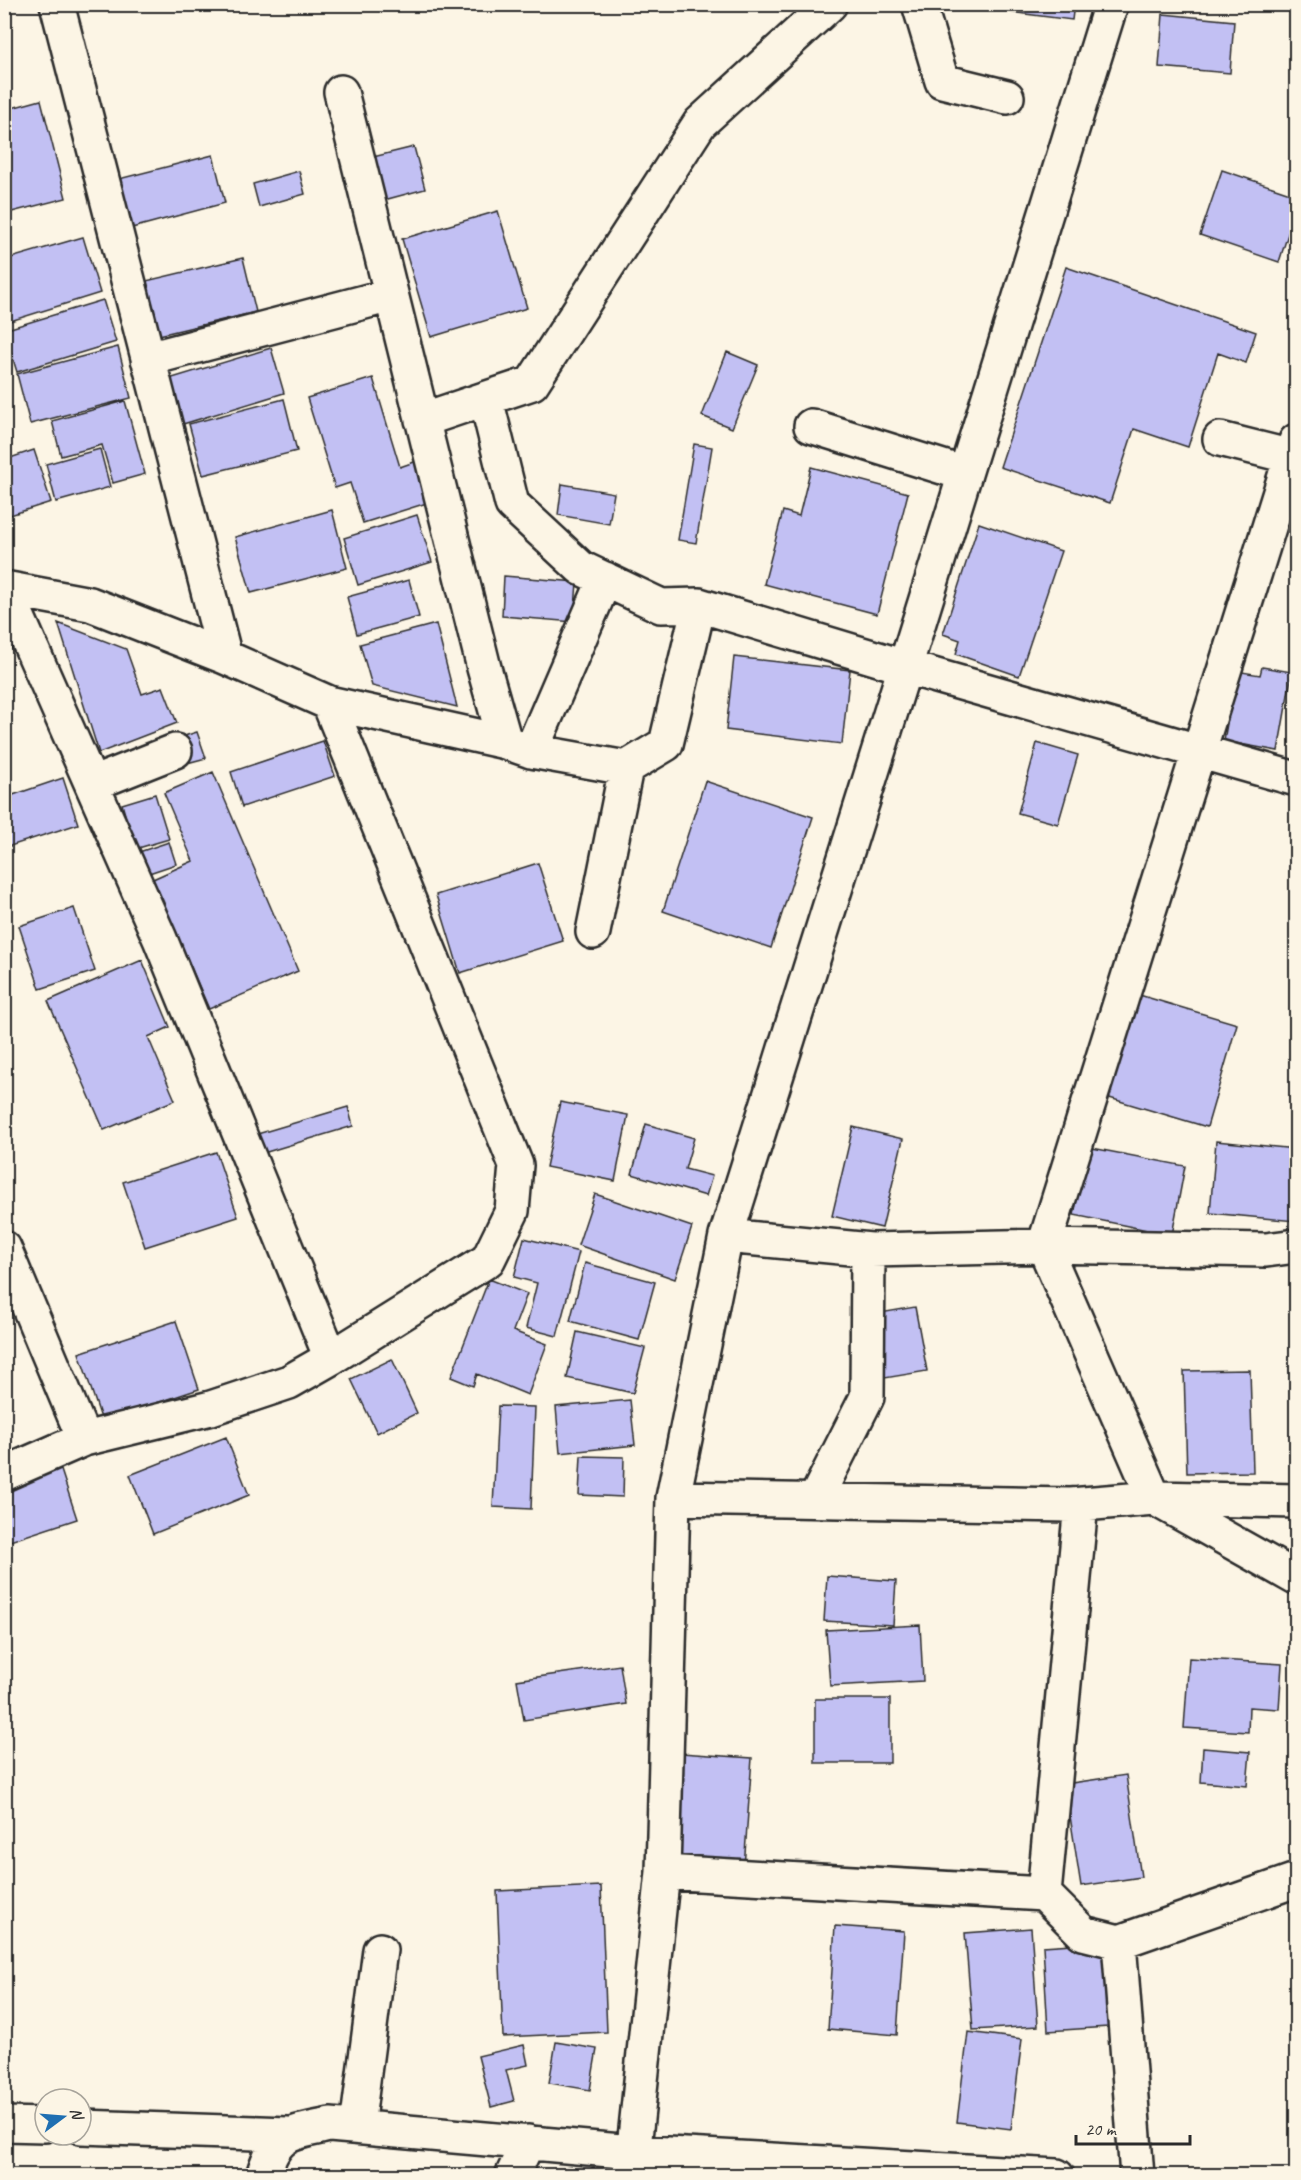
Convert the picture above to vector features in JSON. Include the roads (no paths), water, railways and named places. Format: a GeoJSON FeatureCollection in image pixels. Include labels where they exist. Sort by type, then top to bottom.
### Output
{"type":"FeatureCollection","features":[{"type":"Feature","properties":{"kind":"street"},"geometry":{"type":"LineString","coordinates":[[57,4],[225,657]]}},
{"type":"Feature","properties":{"kind":"street"},"geometry":{"type":"LineString","coordinates":[[422,420],[532,383],[700,123],[830,4]]}},
{"type":"Feature","properties":{"kind":"street"},"geometry":{"type":"LineString","coordinates":[[920,4],[942,81],[1007,97]]}},
{"type":"Feature","properties":{"kind":"street"},"geometry":{"type":"LineString","coordinates":[[632,2164],[663,1872],[673,1498],[726,1236],[1111,4]]}},
{"type":"Feature","properties":{"kind":"street"},"geometry":{"type":"LineString","coordinates":[[341,92],[484,668],[518,747]]}},
{"type":"Feature","properties":{"kind":"street"},"geometry":{"type":"LineString","coordinates":[[148,358],[391,295]]}},
{"type":"Feature","properties":{"kind":"street"},"geometry":{"type":"LineString","coordinates":[[486,399],[512,504],[581,568],[661,606],[699,605],[905,667],[1296,779]]}},
{"type":"Feature","properties":{"kind":"street"},"geometry":{"type":"LineString","coordinates":[[811,426],[965,474]]}},
{"type":"Feature","properties":{"kind":"street"},"geometry":{"type":"LineString","coordinates":[[1220,440],[1295,452],[1044,1246],[1154,1498],[1296,1578]]}},
{"type":"Feature","properties":{"kind":"street"},"geometry":{"type":"LineString","coordinates":[[518,747],[605,579]]}},
{"type":"Feature","properties":{"kind":"street"},"geometry":{"type":"LineString","coordinates":[[5,588],[90,604],[225,657],[329,704],[518,747],[626,768],[666,744],[699,605]]}},
{"type":"Feature","properties":{"kind":"street"},"geometry":{"type":"LineString","coordinates":[[5,588],[160,939],[332,1358]]}},
{"type":"Feature","properties":{"kind":"street"},"geometry":{"type":"LineString","coordinates":[[4,1474],[84,1439],[211,1408],[289,1383],[488,1260],[512,1211],[516,1165],[329,704]]}},
{"type":"Feature","properties":{"kind":"street"},"geometry":{"type":"LineString","coordinates":[[92,784],[175,751]]}},
{"type":"Feature","properties":{"kind":"street"},"geometry":{"type":"LineString","coordinates":[[593,932],[626,768]]}},
{"type":"Feature","properties":{"kind":"street"},"geometry":{"type":"LineString","coordinates":[[726,1236],[868,1250],[1044,1246],[1266,1250],[1296,1246]]}},
{"type":"Feature","properties":{"kind":"street"},"geometry":{"type":"LineString","coordinates":[[4,1248],[84,1439]]}},
{"type":"Feature","properties":{"kind":"street"},"geometry":{"type":"LineString","coordinates":[[815,1500],[867,1397],[868,1250]]}},
{"type":"Feature","properties":{"kind":"street"},"geometry":{"type":"LineString","coordinates":[[673,1498],[1080,1504],[1154,1498],[1296,1501]]}},
{"type":"Feature","properties":{"kind":"street"},"geometry":{"type":"LineString","coordinates":[[1044,1894],[1080,1504]]}},
{"type":"Feature","properties":{"kind":"street"},"geometry":{"type":"LineString","coordinates":[[663,1872],[1044,1894],[1083,1933],[1119,1942],[1296,1880]]}},
{"type":"Feature","properties":{"kind":"street"},"geometry":{"type":"LineString","coordinates":[[1119,1942],[1137,2175]]}},
{"type":"Feature","properties":{"kind":"street"},"geometry":{"type":"LineString","coordinates":[[357,2127],[380,1950]]}},
{"type":"Feature","properties":{"kind":"street"},"geometry":{"type":"LineString","coordinates":[[4,2124],[33,2125]]}},
{"type":"Feature","properties":{"kind":"street"},"geometry":{"type":"LineString","coordinates":[[93,2127],[288,2134],[330,2125],[528,2142],[632,2164],[1057,2175]]}},
{"type":"Feature","properties":{"kind":"street"},"geometry":{"type":"LineString","coordinates":[[263,2175],[270,2153],[288,2134]]}},
{"type":"Feature","properties":{"kind":"street"},"geometry":{"type":"LineString","coordinates":[[512,2175],[528,2142]]}}]}
